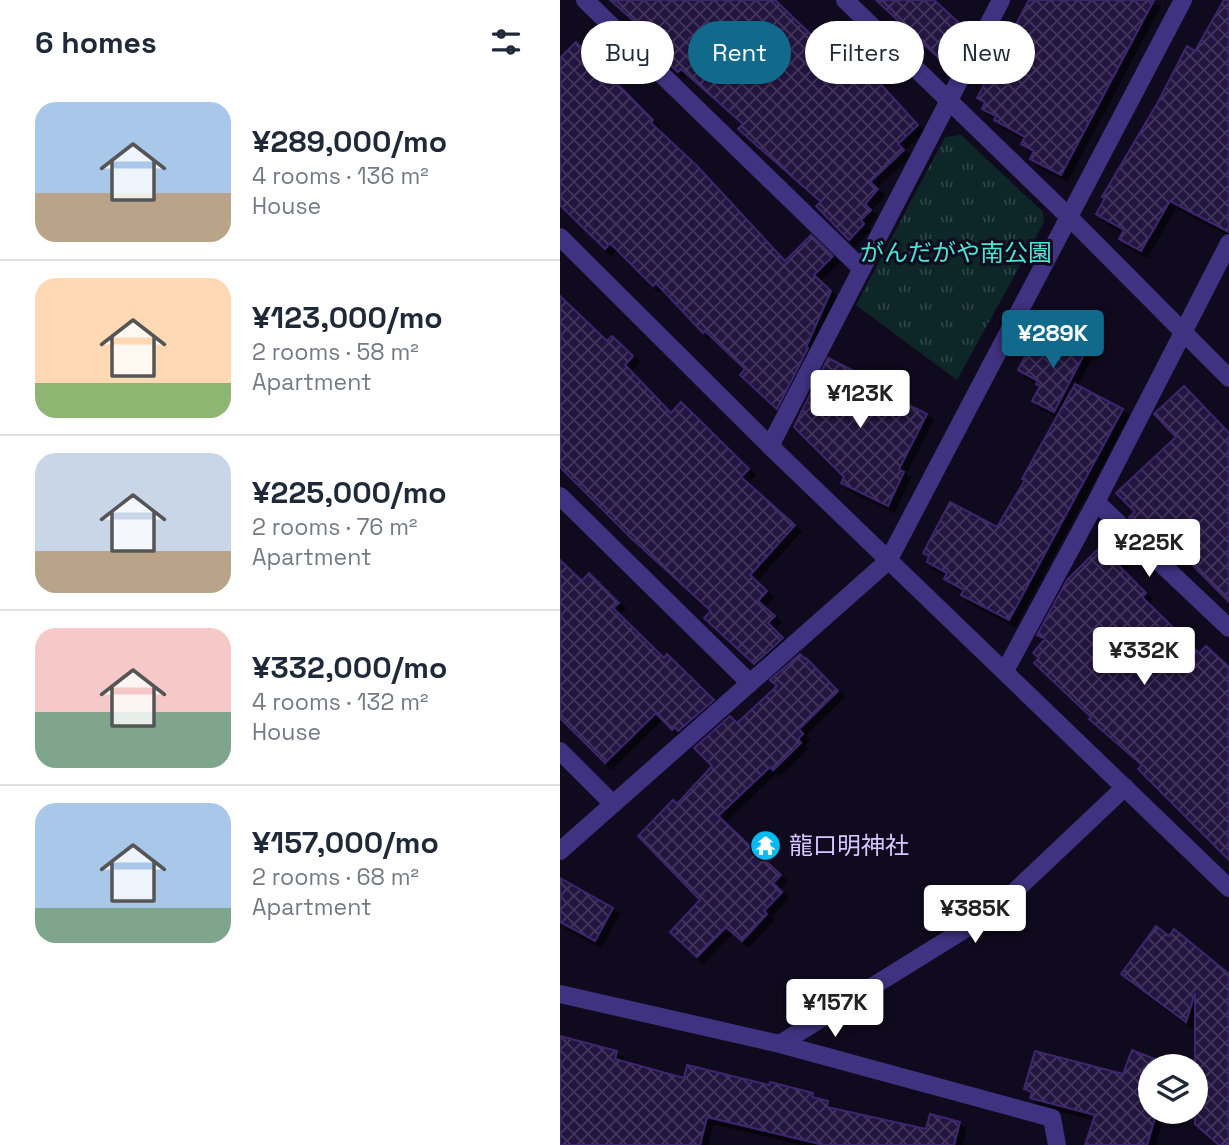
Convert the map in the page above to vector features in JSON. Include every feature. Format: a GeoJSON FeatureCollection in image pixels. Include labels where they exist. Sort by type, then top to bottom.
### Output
{"type":"FeatureCollection","features":[{"type":"Feature","properties":{"kind":"street"},"geometry":{"type":"LineString","coordinates":[[585,0],[862,269]]}},
{"type":"Feature","properties":{"kind":"street"},"geometry":{"type":"LineString","coordinates":[[845,0],[1068,216],[1229,378]]}},
{"type":"Feature","properties":{"kind":"street"},"geometry":{"type":"LineString","coordinates":[[770,446],[1001,0]]}},
{"type":"Feature","properties":{"kind":"street"},"geometry":{"type":"LineString","coordinates":[[560,850],[888,561],[1183,0]]}},
{"type":"Feature","properties":{"kind":"street"},"geometry":{"type":"LineString","coordinates":[[560,237],[888,561],[1229,888]]}},
{"type":"Feature","properties":{"kind":"street"},"geometry":{"type":"LineString","coordinates":[[1005,671],[1096,502],[1229,243]]}},
{"type":"Feature","properties":{"kind":"street"},"geometry":{"type":"LineString","coordinates":[[560,496],[750,683]]}},
{"type":"Feature","properties":{"kind":"street"},"geometry":{"type":"LineString","coordinates":[[1096,502],[1229,628]]}},
{"type":"Feature","properties":{"kind":"street"},"geometry":{"type":"LineString","coordinates":[[560,751],[613,804]]}},
{"type":"Feature","properties":{"kind":"street"},"geometry":{"type":"LineString","coordinates":[[780,1044],[994,911],[1125,787]]}},
{"type":"Feature","properties":{"kind":"street"},"geometry":{"type":"LineString","coordinates":[[560,994],[780,1044],[1052,1118],[1057,1145]]}},
{"type":"Feature","properties":{"kind":"green space","name":"がんだがや南公園"},"geometry":{"type":"Polygon","coordinates":[[[961,135],[1043,212],[1044,222],[957,380],[856,305],[945,137],[961,135]]]}},
{"type":"Feature","properties":{"kind":"building"},"geometry":{"type":"Polygon","coordinates":[[[610,0],[775,0],[805,29],[805,84],[880,84],[918,125],[898,144],[904,150],[870,182],[878,189],[865,204],[871,210],[861,220],[864,224],[849,240],[816,206],[821,202],[738,129],[743,124],[698,84],[791,84],[791,21],[688,21],[688,75],[681,69],[678,72],[674,68],[674,21],[634,21],[610,0]]]}},
{"type":"Feature","properties":{"kind":"building"},"geometry":{"type":"Polygon","coordinates":[[[876,0],[934,0],[957,21],[938,21],[938,57],[924,44],[924,21],[899,21],[876,0]]]}},
{"type":"Feature","properties":{"kind":"building"},"geometry":{"type":"Polygon","coordinates":[[[1029,0],[1154,0],[1061,175],[1030,159],[1034,151],[1021,144],[1025,137],[994,120],[996,116],[982,109],[985,102],[977,98],[984,84],[1035,84],[1035,21],[1018,21],[1029,0]]]}},
{"type":"Feature","properties":{"kind":"building"},"geometry":{"type":"Polygon","coordinates":[[[1224,0],[1229,0],[1229,232],[1170,201],[1141,251],[1119,239],[1124,230],[1096,214],[1105,198],[1102,197],[1158,102],[1187,46],[1195,51],[1224,0]]]}},
{"type":"Feature","properties":{"kind":"building"},"geometry":{"type":"Polygon","coordinates":[[[576,42],[581,47],[581,84],[617,84],[653,120],[651,123],[697,166],[785,261],[811,235],[833,256],[814,275],[831,291],[806,347],[808,348],[777,409],[740,375],[745,369],[705,331],[703,333],[656,283],[653,286],[610,243],[605,249],[560,205],[560,58],[576,42]]]}},
{"type":"Feature","properties":{"kind":"building"},"geometry":{"type":"Polygon","coordinates":[[[560,296],[607,341],[612,336],[633,356],[625,365],[671,413],[681,402],[749,469],[741,477],[795,525],[750,575],[767,591],[758,601],[775,616],[768,623],[783,638],[754,664],[704,618],[711,611],[629,536],[560,467],[560,296]]]}},
{"type":"Feature","properties":{"kind":"building"},"geometry":{"type":"Polygon","coordinates":[[[1067,335],[1088,347],[1054,412],[1032,401],[1040,386],[1036,384],[1038,381],[1018,370],[1032,343],[1042,348],[1046,342],[1059,349],[1067,335]]]}},
{"type":"Feature","properties":{"kind":"building"},"geometry":{"type":"Polygon","coordinates":[[[828,358],[880,384],[877,389],[927,414],[899,469],[904,472],[888,506],[841,483],[844,477],[794,427],[828,358]]]}},
{"type":"Feature","properties":{"kind":"building"},"geometry":{"type":"Polygon","coordinates":[[[1075,384],[1123,409],[1009,620],[961,595],[964,590],[944,579],[947,573],[927,562],[929,556],[923,553],[950,502],[997,527],[1075,384]]]}},
{"type":"Feature","properties":{"kind":"building"},"geometry":{"type":"Polygon","coordinates":[[[1184,386],[1229,433],[1229,602],[1155,527],[1147,535],[1129,517],[1135,512],[1116,493],[1176,437],[1154,414],[1184,386]]]}},
{"type":"Feature","properties":{"kind":"building"},"geometry":{"type":"Polygon","coordinates":[[[1113,534],[1131,551],[1118,565],[1146,593],[1142,597],[1199,653],[1206,646],[1229,667],[1229,860],[1138,769],[1142,765],[1089,719],[1091,717],[1034,663],[1039,658],[1033,653],[1045,639],[1037,635],[1067,580],[1113,534]]]}},
{"type":"Feature","properties":{"kind":"building"},"geometry":{"type":"Polygon","coordinates":[[[560,560],[582,581],[589,573],[619,603],[613,608],[664,658],[667,654],[714,700],[678,731],[675,727],[672,730],[656,713],[605,763],[560,718],[560,560]]]}},
{"type":"Feature","properties":{"kind":"building"},"geometry":{"type":"Polygon","coordinates":[[[800,654],[838,691],[799,729],[803,734],[798,739],[801,743],[773,770],[770,767],[718,816],[781,875],[773,883],[782,892],[764,911],[767,914],[742,941],[726,927],[697,957],[670,932],[700,900],[638,836],[673,800],[677,804],[712,766],[694,748],[730,716],[737,723],[777,686],[770,680],[800,654]]]}},
{"type":"Feature","properties":{"kind":"building"},"geometry":{"type":"Polygon","coordinates":[[[560,878],[613,908],[595,941],[560,922],[560,878]]]}},
{"type":"Feature","properties":{"kind":"building"},"geometry":{"type":"Polygon","coordinates":[[[1156,926],[1169,936],[1174,929],[1229,974],[1229,1145],[1219,1145],[1195,1124],[1208,1124],[1208,1054],[1195,1054],[1195,993],[1186,1022],[1121,974],[1156,926]]]}},
{"type":"Feature","properties":{"kind":"building"},"geometry":{"type":"Polygon","coordinates":[[[560,1036],[617,1051],[615,1059],[684,1078],[687,1065],[813,1093],[812,1097],[828,1101],[827,1107],[926,1129],[930,1114],[960,1122],[954,1145],[824,1145],[707,1117],[700,1145],[560,1145],[560,1036]]]}},
{"type":"Feature","properties":{"kind":"building"},"geometry":{"type":"Polygon","coordinates":[[[1132,1050],[1142,1054],[1138,1054],[1138,1124],[1153,1124],[1147,1145],[1085,1145],[1095,1115],[1030,1098],[1032,1092],[1024,1089],[1035,1051],[1123,1074],[1132,1050]]]}},
{"type":"Feature","properties":{"kind":"place","name":"龍口明神社"},"geometry":{"type":"Point","coordinates":[766,845]}}]}
